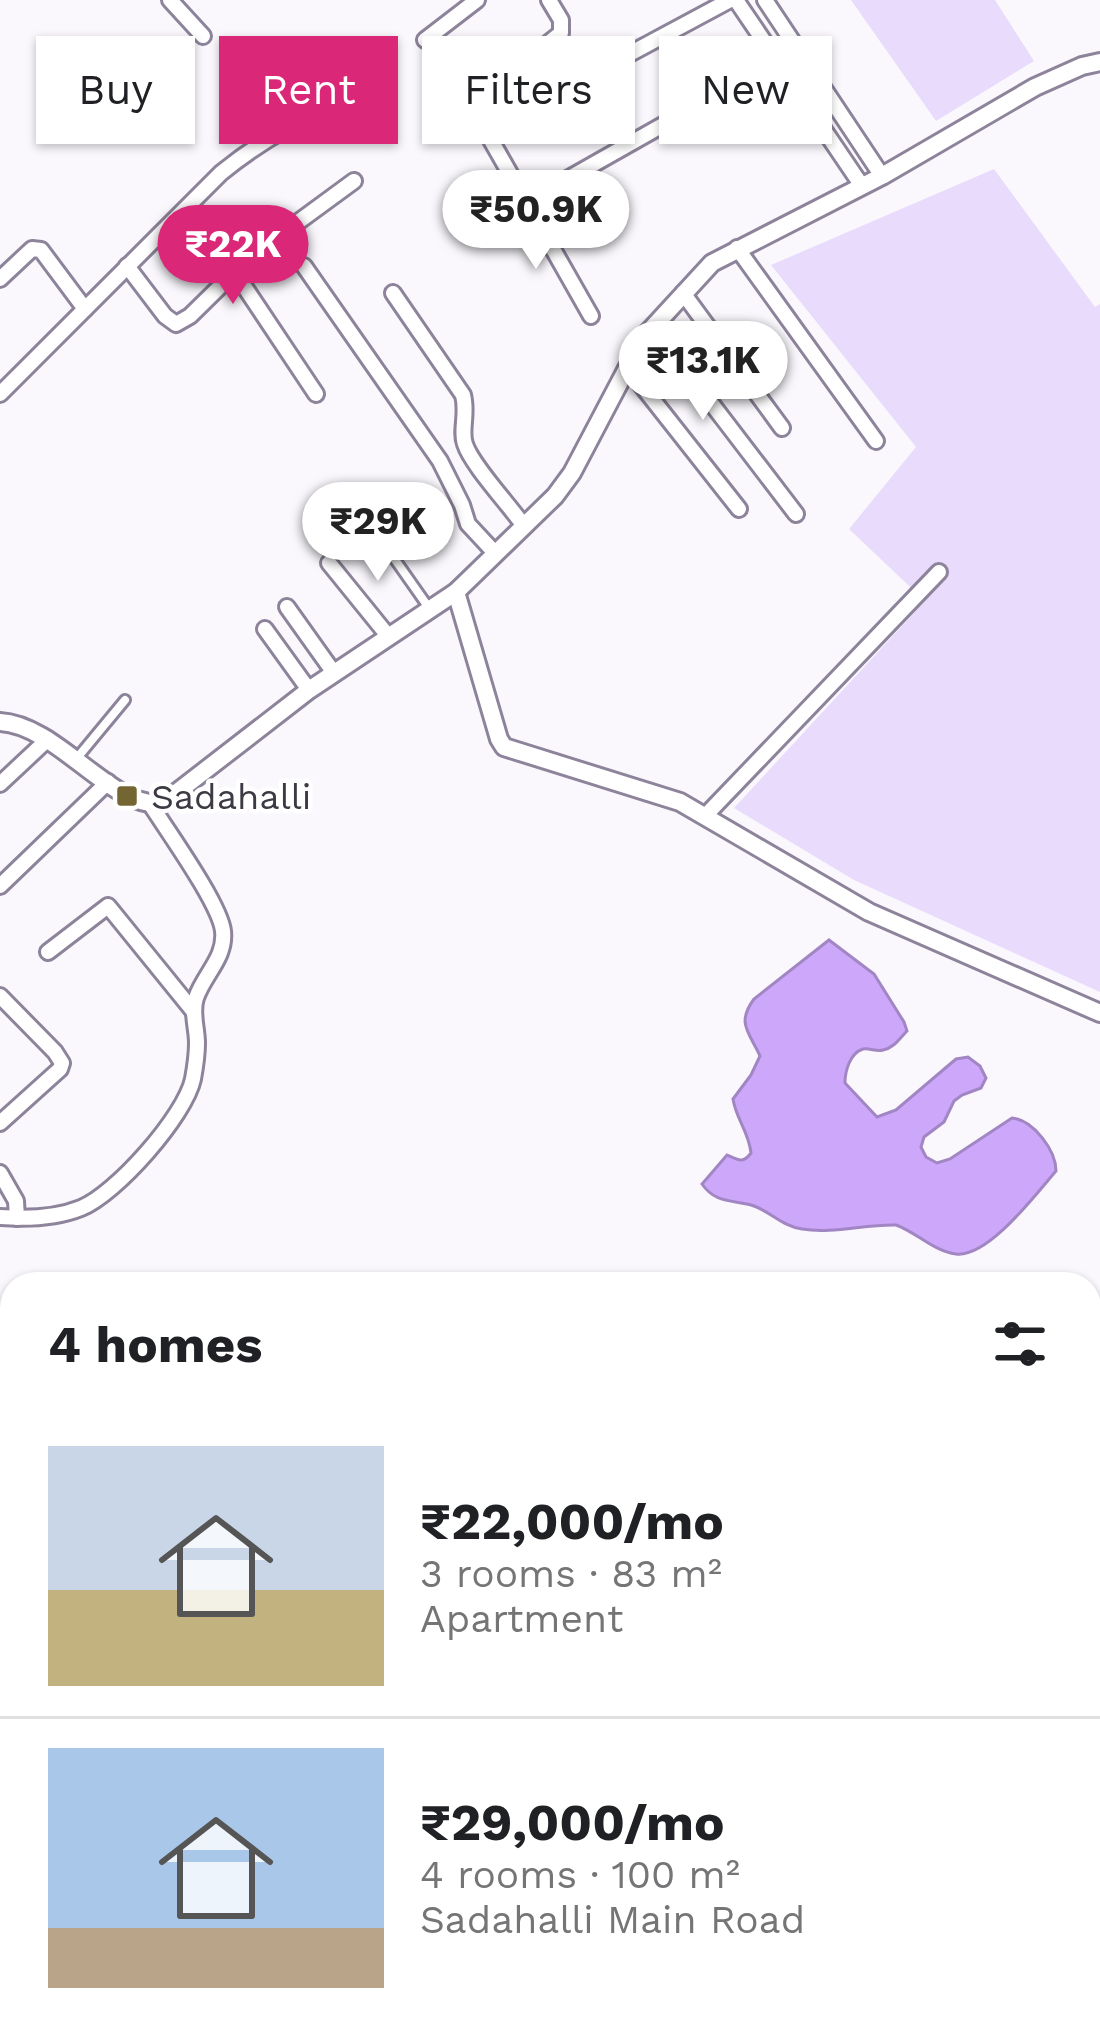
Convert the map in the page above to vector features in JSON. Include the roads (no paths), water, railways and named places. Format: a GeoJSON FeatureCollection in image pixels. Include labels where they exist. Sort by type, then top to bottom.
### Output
{"type":"FeatureCollection","features":[{"type":"Feature","properties":{"kind":"street"},"geometry":{"type":"LineString","coordinates":[[170,0],[203,36]]}},
{"type":"Feature","properties":{"kind":"street"},"geometry":{"type":"LineString","coordinates":[[430,36],[477,0]]}},
{"type":"Feature","properties":{"kind":"street"},"geometry":{"type":"LineString","coordinates":[[549,0],[561,20],[561,33],[471,105],[591,316]]}},
{"type":"Feature","properties":{"kind":"street"},"geometry":{"type":"LineString","coordinates":[[635,51],[733,0],[758,36]]}},
{"type":"Feature","properties":{"kind":"street"},"geometry":{"type":"LineString","coordinates":[[765,0],[882,176]]}},
{"type":"Feature","properties":{"kind":"street"},"geometry":{"type":"LineString","coordinates":[[0,722],[21,725],[48,740],[128,796],[151,805],[163,803],[309,690],[455,592],[524,526],[564,485],[643,338],[702,271],[737,248],[882,176],[1035,87],[1100,62]]}},
{"type":"Feature","properties":{"kind":"street"},"geometry":{"type":"LineString","coordinates":[[525,203],[659,127]]}},
{"type":"Feature","properties":{"kind":"street"},"geometry":{"type":"LineString","coordinates":[[832,142],[862,186]]}},
{"type":"Feature","properties":{"kind":"street"},"geometry":{"type":"LineString","coordinates":[[0,394],[235,161],[263,144]]}},
{"type":"Feature","properties":{"kind":"street"},"geometry":{"type":"LineString","coordinates":[[127,266],[176,324],[234,271],[354,182]]}},
{"type":"Feature","properties":{"kind":"street"},"geometry":{"type":"LineString","coordinates":[[737,248],[876,441]]}},
{"type":"Feature","properties":{"kind":"street"},"geometry":{"type":"LineString","coordinates":[[0,279],[32,249],[41,250],[85,309]]}},
{"type":"Feature","properties":{"kind":"street"},"geometry":{"type":"LineString","coordinates":[[304,266],[440,461],[468,524],[495,553]]}},
{"type":"Feature","properties":{"kind":"street"},"geometry":{"type":"LineString","coordinates":[[234,271],[316,394]]}},
{"type":"Feature","properties":{"kind":"street"},"geometry":{"type":"LineString","coordinates":[[393,293],[463,395],[465,445],[475,464],[524,526]]}},
{"type":"Feature","properties":{"kind":"street"},"geometry":{"type":"LineString","coordinates":[[682,293],[782,428]]}},
{"type":"Feature","properties":{"kind":"street"},"geometry":{"type":"LineString","coordinates":[[653,327],[796,514]]}},
{"type":"Feature","properties":{"kind":"street"},"geometry":{"type":"LineString","coordinates":[[627,367],[740,509]]}},
{"type":"Feature","properties":{"kind":"street"},"geometry":{"type":"LineString","coordinates":[[329,562],[389,637]]}},
{"type":"Feature","properties":{"kind":"street"},"geometry":{"type":"LineString","coordinates":[[706,815],[939,572]]}},
{"type":"Feature","properties":{"kind":"street"},"geometry":{"type":"LineString","coordinates":[[455,592],[505,747],[680,802],[860,907],[1100,1013]]}},
{"type":"Feature","properties":{"kind":"street"},"geometry":{"type":"LineString","coordinates":[[286,607],[334,673]]}},
{"type":"Feature","properties":{"kind":"street"},"geometry":{"type":"LineString","coordinates":[[265,629],[309,690]]}},
{"type":"Feature","properties":{"kind":"street"},"geometry":{"type":"LineString","coordinates":[[0,784],[48,740]]}},
{"type":"Feature","properties":{"kind":"street"},"geometry":{"type":"LineString","coordinates":[[0,886],[108,782]]}},
{"type":"Feature","properties":{"kind":"street"},"geometry":{"type":"LineString","coordinates":[[0,1173],[16,1201],[8,1217],[44,1217],[92,1203],[148,1150],[193,1080],[197,995],[219,958],[224,935],[218,913],[151,805]]}},
{"type":"Feature","properties":{"kind":"street"},"geometry":{"type":"LineString","coordinates":[[48,952],[108,906],[194,1012]]}},
{"type":"Feature","properties":{"kind":"street"},"geometry":{"type":"LineString","coordinates":[[0,996],[62,1064],[0,1123]]}},
{"type":"Feature","properties":{"kind":"lane"},"geometry":{"type":"LineString","coordinates":[[430,609],[387,543],[432,512]]}},
{"type":"Feature","properties":{"kind":"lane"},"geometry":{"type":"LineString","coordinates":[[76,759],[125,700]]}},
{"type":"Feature","properties":{"kind":"place","name":"Sadahalli"},"geometry":{"type":"Point","coordinates":[127,796]}}]}
